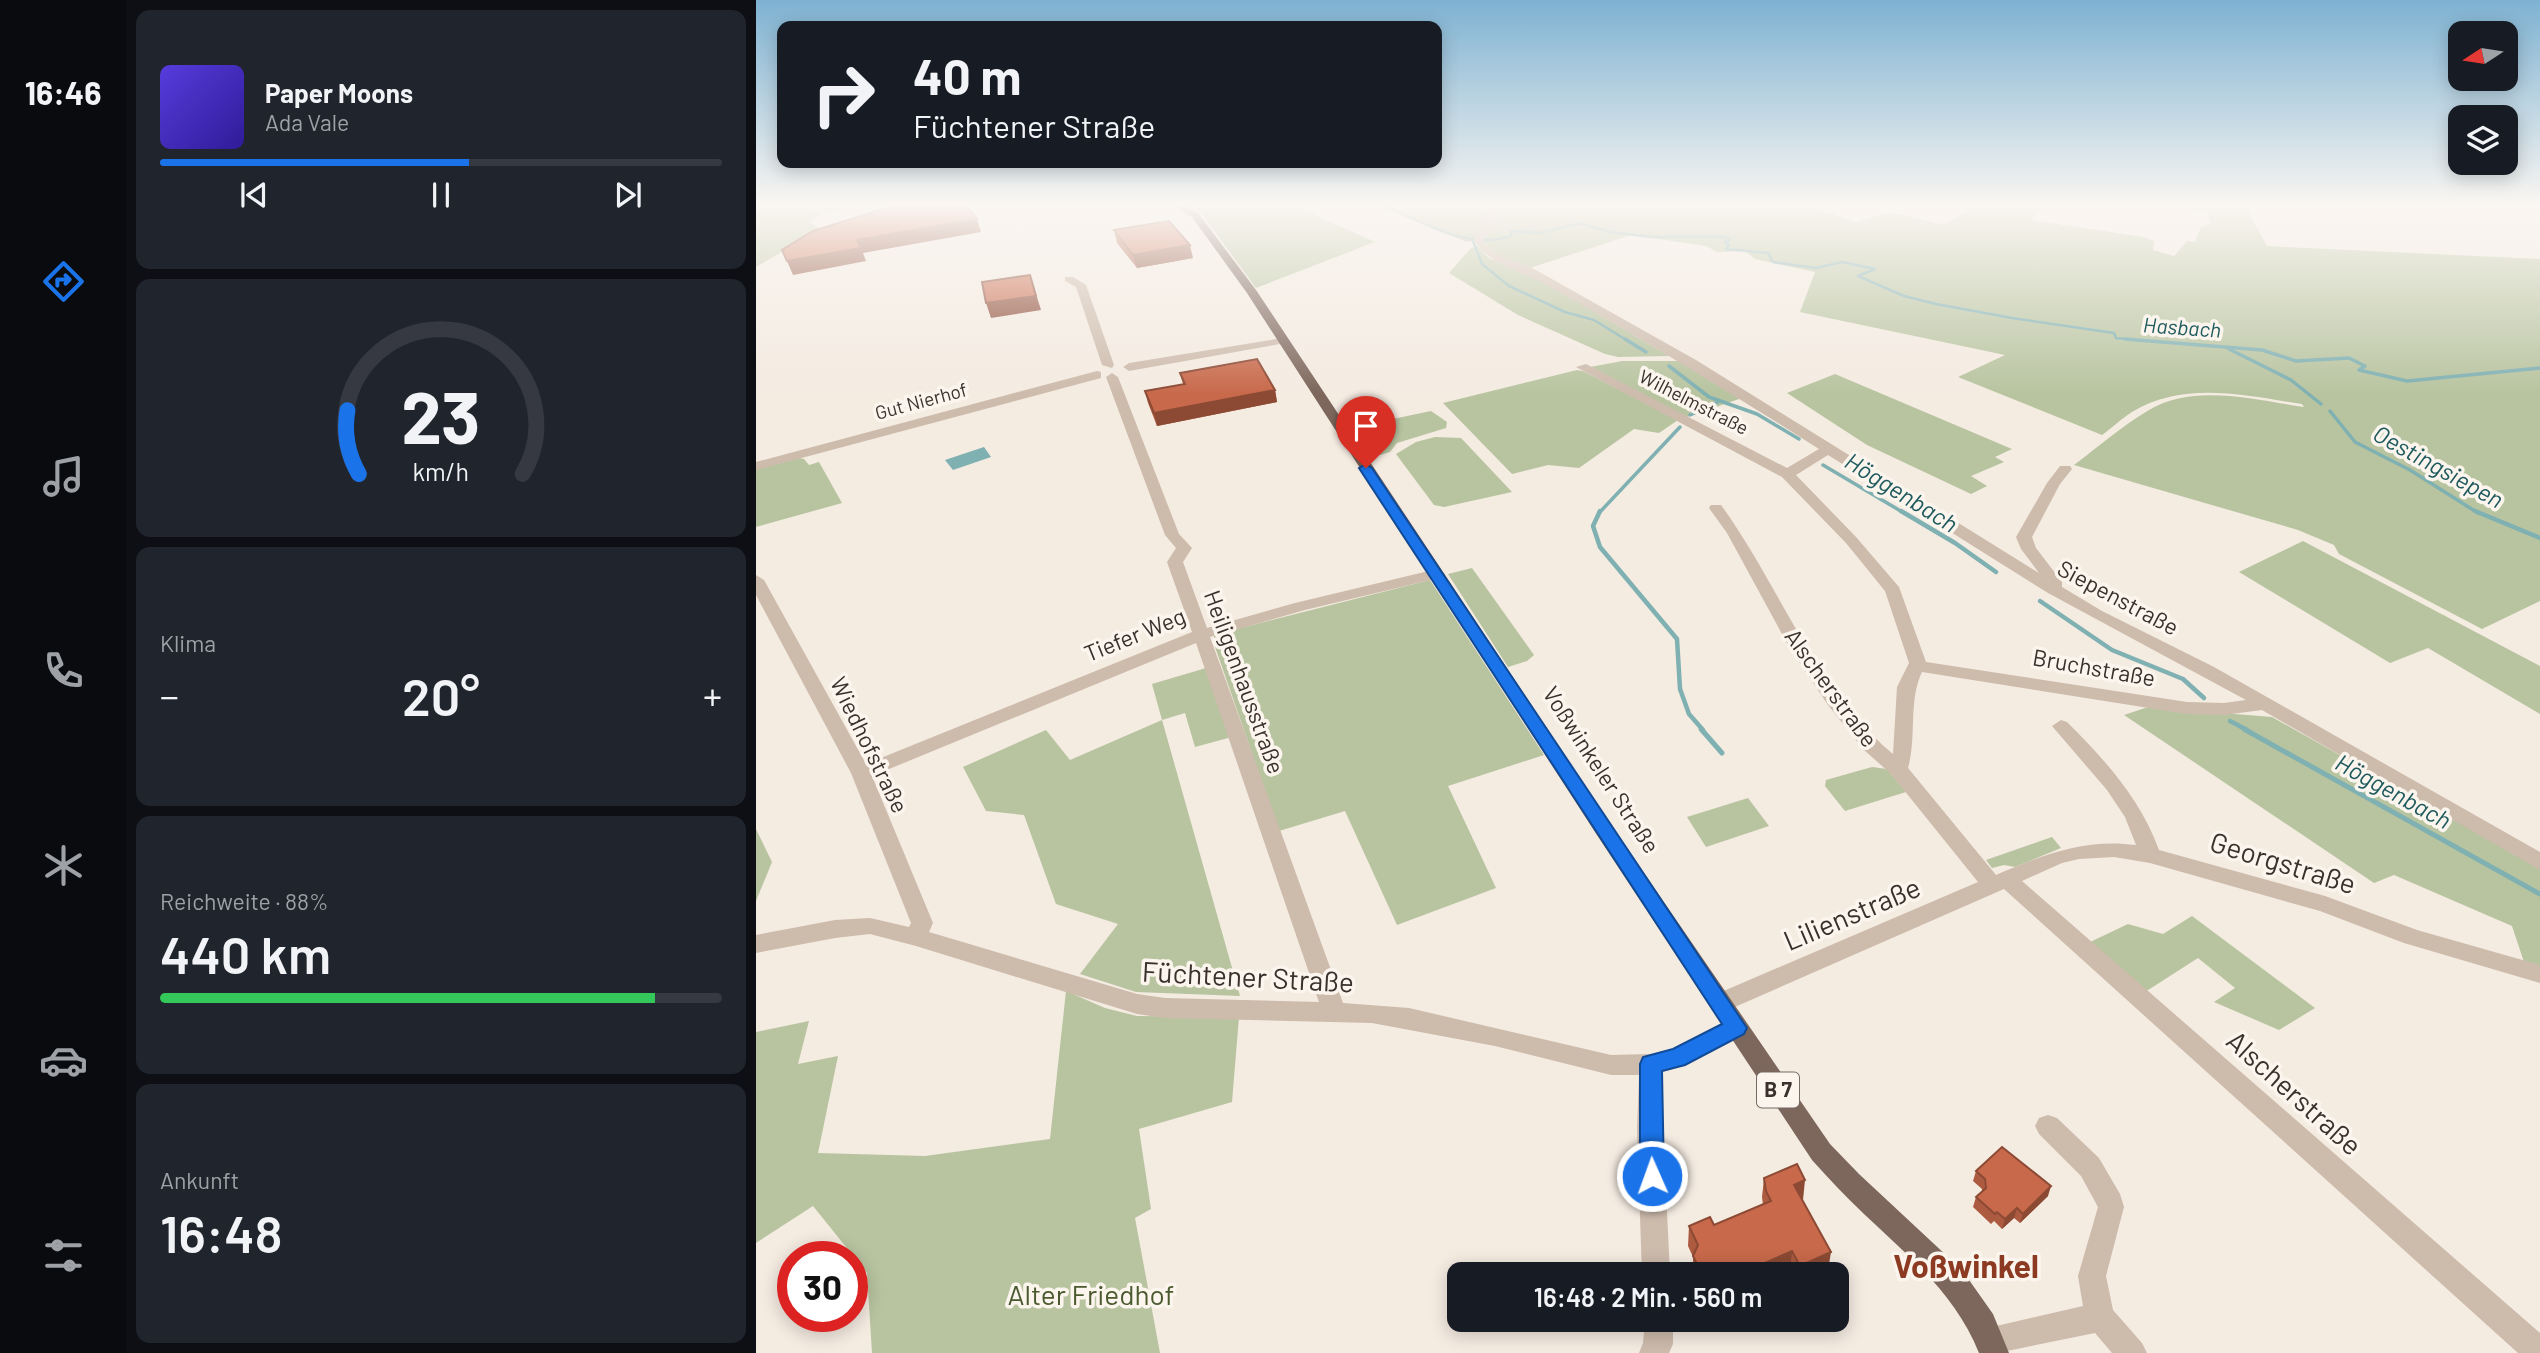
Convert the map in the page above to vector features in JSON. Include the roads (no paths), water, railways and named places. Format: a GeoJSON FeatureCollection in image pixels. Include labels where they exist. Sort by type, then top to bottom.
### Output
{"type":"FeatureCollection","features":[{"type":"Feature","properties":{"kind":"main road","name":"Voßwinkeler Straße"},"geometry":{"type":"LineString","coordinates":[[1234,267],[1736,1028],[1821,1152],[1854,1188],[1934,1257],[1954,1278],[1971,1302],[1992,1346]]}},
{"type":"Feature","properties":{"kind":"street","name":"Siepenstraße"},"geometry":{"type":"LineString","coordinates":[[1520,267],[1684,358],[2054,590],[2208,671],[2540,862]]}},
{"type":"Feature","properties":{"kind":"street"},"geometry":{"type":"LineString","coordinates":[[1069,279],[1081,285],[1106,372],[1121,364],[1129,367],[1282,341]]}},
{"type":"Feature","properties":{"kind":"street"},"geometry":{"type":"LineString","coordinates":[[1252,346],[1268,332],[1271,323]]}},
{"type":"Feature","properties":{"kind":"street","name":"Wilhelmstraße"},"geometry":{"type":"LineString","coordinates":[[1581,367],[1787,474],[1851,540],[1893,590],[1918,666]]}},
{"type":"Feature","properties":{"kind":"street","name":"Gut Nierhof"},"geometry":{"type":"LineString","coordinates":[[756,466],[1106,372]]}},
{"type":"Feature","properties":{"kind":"street","name":"Heiligenhausstraße"},"geometry":{"type":"LineString","coordinates":[[1106,372],[1172,535],[1184,548],[1175,562],[1330,994],[1332,1011]]}},
{"type":"Feature","properties":{"kind":"street"},"geometry":{"type":"LineString","coordinates":[[1787,474],[1829,449]]}},
{"type":"Feature","properties":{"kind":"street"},"geometry":{"type":"LineString","coordinates":[[2054,590],[2054,582],[2029,549],[2024,537],[2054,483],[2065,469]]}},
{"type":"Feature","properties":{"kind":"street","name":"Alscherstraße"},"geometry":{"type":"LineString","coordinates":[[1716,508],[1734,533],[1788,632],[1812,669],[1870,745],[1898,769],[2000,883],[2540,1353]]}},
{"type":"Feature","properties":{"kind":"street","name":"Tiefer Weg"},"geometry":{"type":"LineString","coordinates":[[861,773],[1200,635],[1289,609],[1437,574]]}},
{"type":"Feature","properties":{"kind":"street","name":"Wiedhofstraße"},"geometry":{"type":"LineString","coordinates":[[756,580],[861,773],[922,923],[916,937]]}},
{"type":"Feature","properties":{"kind":"street"},"geometry":{"type":"LineString","coordinates":[[1898,769],[1904,748],[1906,687],[1918,666]]}},
{"type":"Feature","properties":{"kind":"street","name":"Bruchstraße"},"geometry":{"type":"LineString","coordinates":[[1918,666],[2187,708],[2224,709],[2262,704]]}},
{"type":"Feature","properties":{"kind":"street"},"geometry":{"type":"LineString","coordinates":[[2061,726],[2130,804],[2150,855]]}},
{"type":"Feature","properties":{"kind":"street","name":"Georgstraße"},"geometry":{"type":"LineString","coordinates":[[2000,883],[2079,851],[2121,849],[2325,904],[2412,937],[2540,974]]}},
{"type":"Feature","properties":{"kind":"street","name":"Lilienstraße"},"geometry":{"type":"LineString","coordinates":[[1720,1003],[2000,883]]}},
{"type":"Feature","properties":{"kind":"street","name":"Füchtener Straße"},"geometry":{"type":"LineString","coordinates":[[756,944],[855,926],[879,927],[1137,1004],[1178,1008],[1332,1011],[1409,1018],[1611,1065],[1651,1064],[1677,1058],[1736,1028]]}},
{"type":"Feature","properties":{"kind":"street"},"geometry":{"type":"LineString","coordinates":[[1651,1064],[1650,1129],[1656,1262]]}},
{"type":"Feature","properties":{"kind":"street"},"geometry":{"type":"LineString","coordinates":[[2048,1126],[2090,1167],[2107,1194],[2111,1208],[2092,1276],[2100,1317],[2132,1353]]}},
{"type":"Feature","properties":{"kind":"street"},"geometry":{"type":"LineString","coordinates":[[1992,1346],[2100,1317]]}},
{"type":"Feature","properties":{"kind":"street"},"geometry":{"type":"LineString","coordinates":[[1654,1353],[1659,1332]]}},
{"type":"Feature","properties":{"kind":"water"},"geometry":{"type":"Polygon","coordinates":[[[984,447],[991,457],[953,470],[945,460],[984,447]]]}},
{"type":"Feature","properties":{"kind":"waterway"},"geometry":{"type":"LineString","coordinates":[[1486,267],[1509,286],[1565,312],[1594,320],[1628,341]]}},
{"type":"Feature","properties":{"kind":"waterway","name":"Hasbach"},"geometry":{"type":"LineString","coordinates":[[1810,267],[1820,267]]}},
{"type":"Feature","properties":{"kind":"waterway","name":"Hasbach"},"geometry":{"type":"LineString","coordinates":[[1866,267],[1875,269],[1858,276],[1904,296],[2012,318],[2114,333],[2116,338],[2133,340]]}},
{"type":"Feature","properties":{"kind":"waterway"},"geometry":{"type":"LineString","coordinates":[[1625,339],[1646,352]]}},
{"type":"Feature","properties":{"kind":"waterway","name":"Hasbach"},"geometry":{"type":"LineString","coordinates":[[2125,339],[2133,340]]}},
{"type":"Feature","properties":{"kind":"waterway","name":"Hasbach"},"geometry":{"type":"LineString","coordinates":[[2133,340],[2262,350],[2296,361],[2349,358],[2365,366],[2359,370],[2407,381],[2540,368]]}},
{"type":"Feature","properties":{"kind":"waterway","name":"Hasbach"},"geometry":{"type":"LineString","coordinates":[[2133,340],[2147,341]]}},
{"type":"Feature","properties":{"kind":"waterway"},"geometry":{"type":"LineString","coordinates":[[2229,349],[2291,380],[2321,404]]}},
{"type":"Feature","properties":{"kind":"waterway","name":"Höggenbach"},"geometry":{"type":"LineString","coordinates":[[1669,366],[1709,397],[1757,414],[1799,439]]}},
{"type":"Feature","properties":{"kind":"waterway"},"geometry":{"type":"LineString","coordinates":[[1690,415],[1718,402]]}},
{"type":"Feature","properties":{"kind":"waterway","name":"Oestingsiepen"},"geometry":{"type":"LineString","coordinates":[[2330,411],[2355,442],[2410,470],[2478,513]]}},
{"type":"Feature","properties":{"kind":"waterway"},"geometry":{"type":"LineString","coordinates":[[1599,513],[1680,427]]}},
{"type":"Feature","properties":{"kind":"waterway","name":"Höggenbach"},"geometry":{"type":"LineString","coordinates":[[1823,465],[1904,513]]}},
{"type":"Feature","properties":{"kind":"waterway","name":"Höggenbach"},"geometry":{"type":"LineString","coordinates":[[1901,511],[1955,543],[1996,572]]}},
{"type":"Feature","properties":{"kind":"waterway","name":"Oestingsiepen"},"geometry":{"type":"LineString","coordinates":[[2475,511],[2540,538]]}},
{"type":"Feature","properties":{"kind":"waterway"},"geometry":{"type":"LineString","coordinates":[[1599,513],[1593,526],[1600,547],[1677,639],[1680,689],[1689,714],[1703,730]]}},
{"type":"Feature","properties":{"kind":"waterway"},"geometry":{"type":"LineString","coordinates":[[2040,601],[2112,650],[2183,679],[2204,698]]}},
{"type":"Feature","properties":{"kind":"waterway","name":"Höggenbach"},"geometry":{"type":"LineString","coordinates":[[2230,721],[2247,730]]}},
{"type":"Feature","properties":{"kind":"waterway"},"geometry":{"type":"LineString","coordinates":[[1701,729],[1722,753]]}},
{"type":"Feature","properties":{"kind":"waterway","name":"Höggenbach"},"geometry":{"type":"LineString","coordinates":[[2244,729],[2540,894]]}},
{"type":"Feature","properties":{"kind":"district","name":"Voßwinkel"},"geometry":{"type":"Point","coordinates":[1966,1267]}},
{"type":"Feature","properties":{"kind":"park label","name":"Alter Friedhof"},"geometry":{"type":"Point","coordinates":[1091,1295]}}]}
